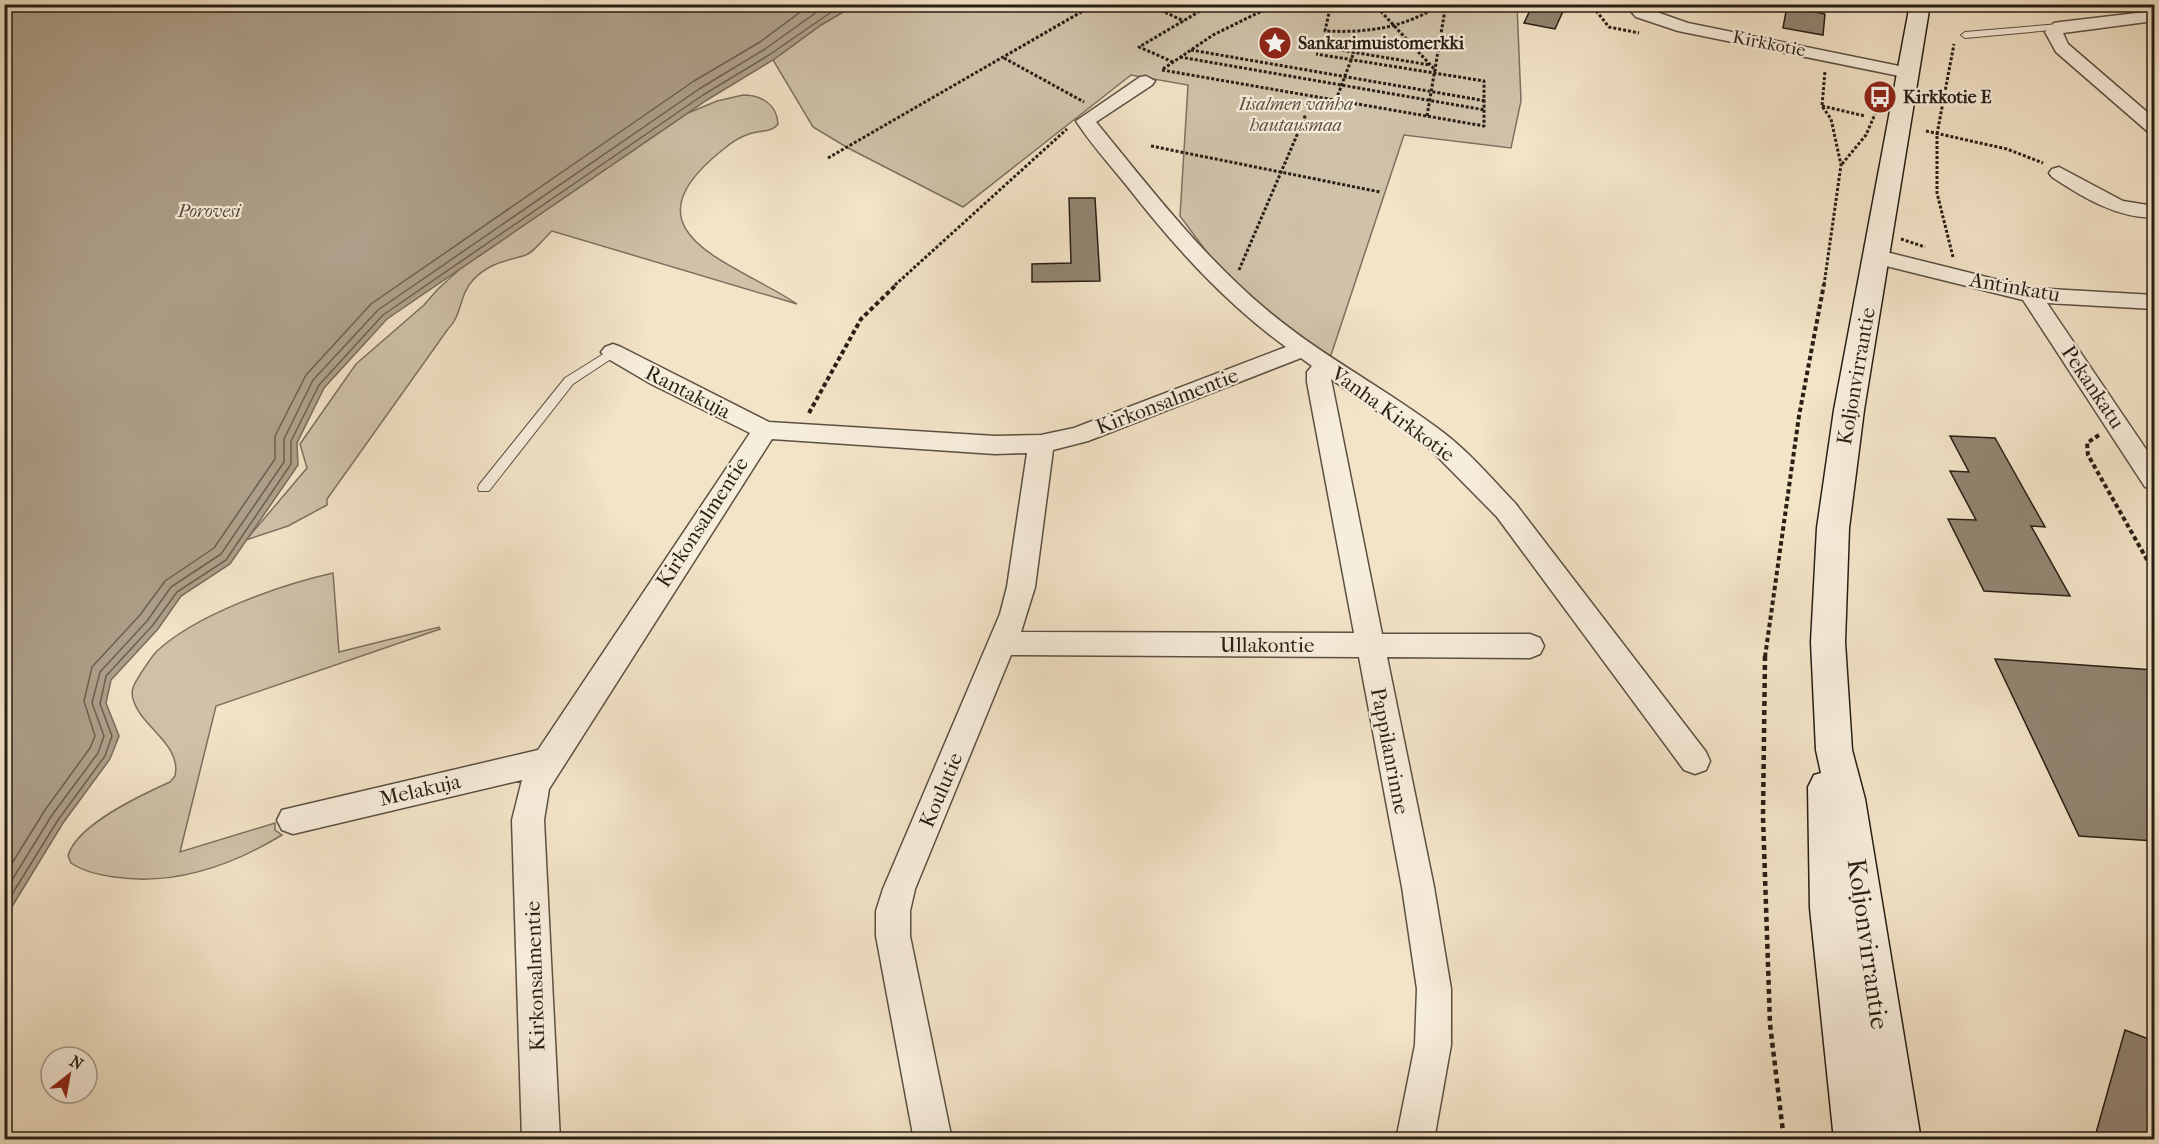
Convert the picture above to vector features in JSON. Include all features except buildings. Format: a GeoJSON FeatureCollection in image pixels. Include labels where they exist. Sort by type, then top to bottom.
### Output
{"type":"FeatureCollection","features":[{"type":"Feature","properties":{"kind":"main road","name":"Koljonvirrantie"},"geometry":{"type":"LineString","coordinates":[[1898,1140],[1869,963],[1846,799],[1834,750],[1828,642],[1833,528],[1849,410],[1920,4]]}},
{"type":"Feature","properties":{"kind":"main road","name":"Koljonvirrantie"},"geometry":{"type":"LineString","coordinates":[[1834,750],[1827,790],[1830,909],[1857,1140]]}},
{"type":"Feature","properties":{"kind":"street","name":"Kirkkotie"},"geometry":{"type":"LineString","coordinates":[[1632,4],[1642,13],[1684,27],[1909,73]]}},
{"type":"Feature","properties":{"kind":"street"},"geometry":{"type":"LineString","coordinates":[[2154,16],[2060,27],[2054,32],[2062,48],[2154,127]]}},
{"type":"Feature","properties":{"kind":"street"},"geometry":{"type":"LineString","coordinates":[[1093,116],[1146,81]]}},
{"type":"Feature","properties":{"kind":"street","name":"Vanha Kirkkotie"},"geometry":{"type":"LineString","coordinates":[[1093,116],[1214,273],[1260,316],[1314,357],[1436,440],[1472,472],[1506,510],[1695,761]]}},
{"type":"Feature","properties":{"kind":"street"},"geometry":{"type":"LineString","coordinates":[[2059,173],[2110,204],[2139,212],[2154,212]]}},
{"type":"Feature","properties":{"kind":"street","name":"Antinkatu"},"geometry":{"type":"LineString","coordinates":[[1879,244],[2031,295],[2154,302]]}},
{"type":"Feature","properties":{"kind":"street","name":"Pekankatu"},"geometry":{"type":"LineString","coordinates":[[2031,295],[2154,480]]}},
{"type":"Feature","properties":{"kind":"street","name":"Rantakuja"},"geometry":{"type":"LineString","coordinates":[[613,352],[659,378],[765,430]]}},
{"type":"Feature","properties":{"kind":"street","name":"Kirkonsalmentie"},"geometry":{"type":"LineString","coordinates":[[541,1140],[528,820],[534,788],[548,760],[765,430],[994,445],[1041,444],[1080,435],[1314,357]]}},
{"type":"Feature","properties":{"kind":"street","name":"Pappilanrinne"},"geometry":{"type":"LineString","coordinates":[[1314,357],[1319,372],[1318,382],[1418,887],[1434,989],[1433,1044],[1414,1140]]}},
{"type":"Feature","properties":{"kind":"street","name":"Koulutie"},"geometry":{"type":"LineString","coordinates":[[933,1140],[893,936],[893,911],[899,889],[1004,643],[1021,587],[1041,444]]}},
{"type":"Feature","properties":{"kind":"street","name":"Ullakontie"},"geometry":{"type":"LineString","coordinates":[[1004,643],[1530,646]]}},
{"type":"Feature","properties":{"kind":"street","name":"Melakuja"},"geometry":{"type":"LineString","coordinates":[[293,820],[548,760]]}},
{"type":"Feature","properties":{"kind":"lane"},"geometry":{"type":"LineString","coordinates":[[1965,35],[2060,27]]}},
{"type":"Feature","properties":{"kind":"lane"},"geometry":{"type":"LineString","coordinates":[[484,488],[569,381],[613,352]]}},
{"type":"Feature","properties":{"kind":"path"},"geometry":{"type":"LineString","coordinates":[[828,158],[1095,4]]}},
{"type":"Feature","properties":{"kind":"path"},"geometry":{"type":"LineString","coordinates":[[1147,4],[1184,21]]}},
{"type":"Feature","properties":{"kind":"path"},"geometry":{"type":"LineString","coordinates":[[1173,62],[1138,47],[1212,4]]}},
{"type":"Feature","properties":{"kind":"path"},"geometry":{"type":"LineString","coordinates":[[1146,81],[1213,36],[1276,4]]}},
{"type":"Feature","properties":{"kind":"path"},"geometry":{"type":"LineString","coordinates":[[1331,4],[1325,31],[1356,32],[1395,27],[1419,19],[1441,4]]}},
{"type":"Feature","properties":{"kind":"path"},"geometry":{"type":"LineString","coordinates":[[1374,4],[1436,73]]}},
{"type":"Feature","properties":{"kind":"path"},"geometry":{"type":"LineString","coordinates":[[1427,116],[1446,4]]}},
{"type":"Feature","properties":{"kind":"path"},"geometry":{"type":"LineString","coordinates":[[1593,7],[1609,27]]}},
{"type":"Feature","properties":{"kind":"path"},"geometry":{"type":"LineString","coordinates":[[1962,260],[1951,257],[1936,193],[1937,134],[1954,40],[1965,35]]}},
{"type":"Feature","properties":{"kind":"path"},"geometry":{"type":"LineString","coordinates":[[1322,47],[1430,65]]}},
{"type":"Feature","properties":{"kind":"path"},"geometry":{"type":"LineString","coordinates":[[1191,50],[1486,101]]}},
{"type":"Feature","properties":{"kind":"path"},"geometry":{"type":"LineString","coordinates":[[1336,100],[1353,52]]}},
{"type":"Feature","properties":{"kind":"path"},"geometry":{"type":"LineString","coordinates":[[1162,69],[1484,126],[1486,101],[1484,81],[1316,54]]}},
{"type":"Feature","properties":{"kind":"path"},"geometry":{"type":"LineString","coordinates":[[1180,57],[1485,110]]}},
{"type":"Feature","properties":{"kind":"path"},"geometry":{"type":"LineString","coordinates":[[1003,58],[1093,116]]}},
{"type":"Feature","properties":{"kind":"path"},"geometry":{"type":"LineString","coordinates":[[1784,1140],[1770,1024],[1762,817],[1765,657],[1799,416],[1830,251],[1841,165],[1831,119],[1822,106],[1825,70]]}},
{"type":"Feature","properties":{"kind":"path"},"geometry":{"type":"LineString","coordinates":[[1822,106],[1865,116]]}},
{"type":"Feature","properties":{"kind":"path"},"geometry":{"type":"LineString","coordinates":[[1841,165],[1866,135],[1872,125],[1877,107]]}},
{"type":"Feature","properties":{"kind":"path"},"geometry":{"type":"LineString","coordinates":[[1237,276],[1306,114]]}},
{"type":"Feature","properties":{"kind":"path"},"geometry":{"type":"LineString","coordinates":[[799,433],[844,346],[861,319],[925,256],[1072,125],[1093,116]]}},
{"type":"Feature","properties":{"kind":"path"},"geometry":{"type":"LineString","coordinates":[[1926,131],[2024,155],[2059,173]]}},
{"type":"Feature","properties":{"kind":"path"},"geometry":{"type":"LineString","coordinates":[[1151,146],[1380,192]]}},
{"type":"Feature","properties":{"kind":"path"},"geometry":{"type":"LineString","coordinates":[[1879,244],[1931,249]]}},
{"type":"Feature","properties":{"kind":"path"},"geometry":{"type":"LineString","coordinates":[[2102,433],[2087,443],[2088,455],[2154,572]]}},
{"type":"Feature","properties":{"kind":"green space","name":"Iisalmen vanha hautausmaa"},"geometry":{"type":"Polygon","coordinates":[[[855,5],[1517,5],[1521,101],[1511,148],[1404,135],[1330,358],[1226,278],[1180,216],[1188,85],[1131,75],[963,207],[848,148],[813,127],[773,60],[821,25],[855,5]]]}},
{"type":"Feature","properties":{"kind":"green space"},"geometry":{"type":"Polygon","coordinates":[[[750,95],[767,102],[775,111],[778,124],[772,129],[749,134],[733,142],[694,177],[681,202],[683,223],[696,242],[717,258],[797,304],[552,231],[527,255],[490,267],[468,286],[453,324],[327,499],[327,505],[288,526],[246,540],[307,468],[300,444],[356,364],[424,305],[460,269],[688,113],[717,101],[750,95]]]}},
{"type":"Feature","properties":{"kind":"green space"},"geometry":{"type":"Polygon","coordinates":[[[333,573],[339,652],[439,627],[440,629],[216,706],[180,852],[275,823],[275,830],[282,835],[243,856],[222,864],[180,876],[158,879],[114,877],[92,873],[71,863],[68,856],[73,844],[96,822],[170,782],[175,776],[176,765],[173,755],[145,720],[133,698],[132,690],[135,683],[155,653],[174,638],[216,613],[265,593],[333,573]]]}},
{"type":"Feature","properties":{"kind":"water","name":"Porovesi"},"geometry":{"type":"Polygon","coordinates":[[[5,4],[855,5],[821,25],[773,60],[707,100],[387,319],[324,388],[297,443],[298,465],[230,564],[181,596],[158,629],[111,680],[106,703],[119,736],[110,759],[63,823],[5,918],[5,4]]]}},
{"type":"Feature","properties":{"kind":"place","name":"Sankarimuistomerkki"},"geometry":{"type":"Point","coordinates":[1275,43]}},
{"type":"Feature","properties":{"kind":"place","name":"Kirkkotie E"},"geometry":{"type":"Point","coordinates":[1880,97]}}]}
